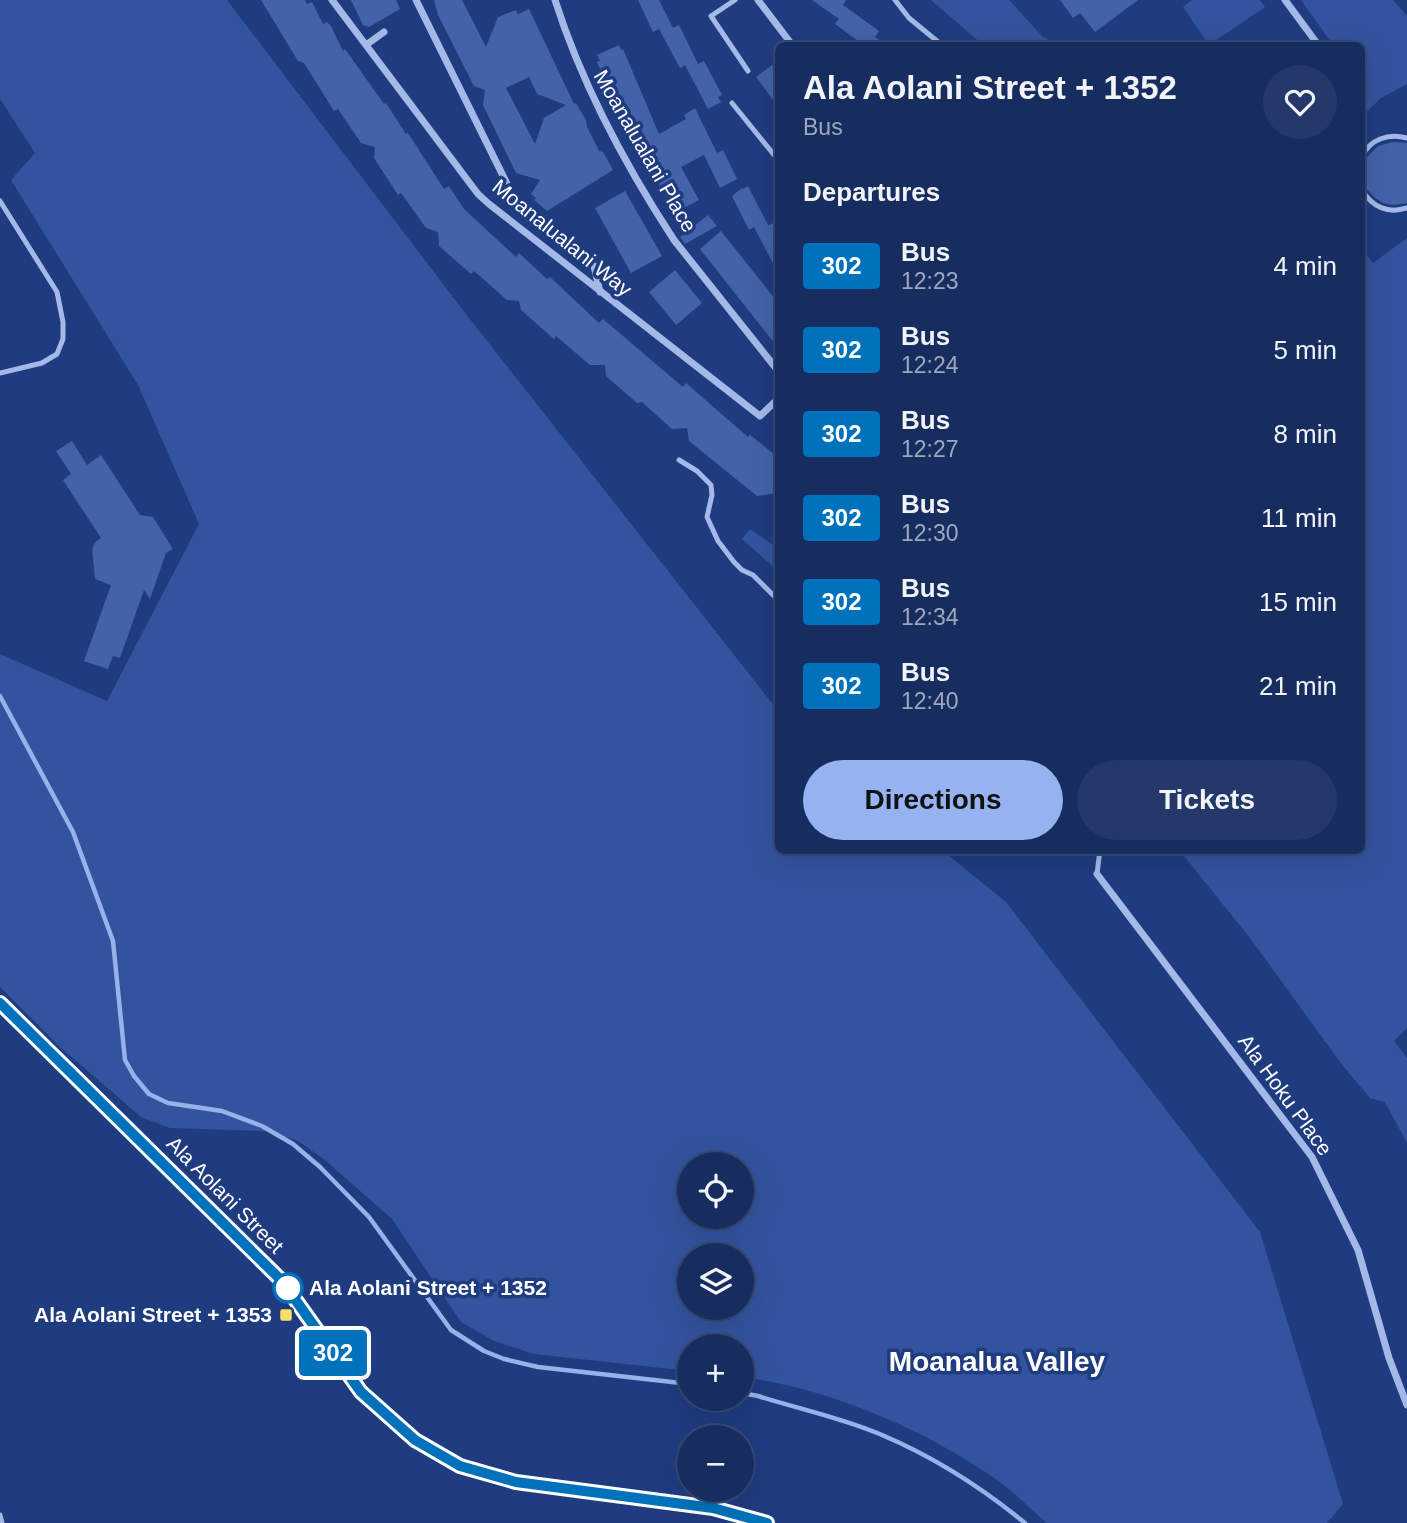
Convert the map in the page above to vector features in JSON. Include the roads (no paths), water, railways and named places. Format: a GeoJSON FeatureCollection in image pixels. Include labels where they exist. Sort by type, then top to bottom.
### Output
{"type":"FeatureCollection","features":[{"type":"Feature","properties":{"kind":"street","name":"Moanalualani Way"},"geometry":{"type":"LineString","coordinates":[[332,0],[478,194],[760,416],[775,402]]}},
{"type":"Feature","properties":{"kind":"street"},"geometry":{"type":"LineString","coordinates":[[416,0],[509,190],[528,213],[594,266],[600,292]]}},
{"type":"Feature","properties":{"kind":"street","name":"Moanalualani Place"},"geometry":{"type":"LineString","coordinates":[[555,0],[588,88],[659,217],[674,240],[775,368]]}},
{"type":"Feature","properties":{"kind":"street"},"geometry":{"type":"LineString","coordinates":[[758,0],[790,42]]}},
{"type":"Feature","properties":{"kind":"street"},"geometry":{"type":"LineString","coordinates":[[1285,0],[1316,42]]}},
{"type":"Feature","properties":{"kind":"street"},"geometry":{"type":"LineString","coordinates":[[366,45],[384,32]]}},
{"type":"Feature","properties":{"kind":"street","name":"Ala Hoku Place"},"geometry":{"type":"LineString","coordinates":[[1097,874],[1312,1157],[1357,1251],[1389,1359],[1407,1405]]}},
{"type":"Feature","properties":{"kind":"street","name":"Ala Aolani Street"},"geometry":{"type":"LineString","coordinates":[[0,1003],[282,1281],[361,1392],[415,1440],[460,1466],[516,1482],[713,1508],[766,1523]]}},
{"type":"Feature","properties":{"kind":"lane"},"geometry":{"type":"LineString","coordinates":[[735,0],[710,16],[748,71]]}},
{"type":"Feature","properties":{"kind":"lane"},"geometry":{"type":"LineString","coordinates":[[895,0],[909,18],[938,42]]}},
{"type":"Feature","properties":{"kind":"lane"},"geometry":{"type":"LineString","coordinates":[[732,103],[775,157]]}},
{"type":"Feature","properties":{"kind":"lane"},"geometry":{"type":"LineString","coordinates":[[1365,152],[1379,139],[1396,136],[1407,138]]}},
{"type":"Feature","properties":{"kind":"lane"},"geometry":{"type":"LineString","coordinates":[[1365,195],[1368,200],[1384,209],[1393,211],[1407,208]]}},
{"type":"Feature","properties":{"kind":"lane"},"geometry":{"type":"LineString","coordinates":[[0,201],[57,292],[63,322],[63,340],[57,354],[42,363],[0,373]]}},
{"type":"Feature","properties":{"kind":"lane"},"geometry":{"type":"LineString","coordinates":[[679,460],[697,471],[711,485],[712,495],[707,517],[718,541],[742,570],[753,575],[775,597]]}},
{"type":"Feature","properties":{"kind":"lane"},"geometry":{"type":"LineString","coordinates":[[1097,874],[1100,854]]}},
{"type":"Feature","properties":{"kind":"lane"},"geometry":{"type":"LineString","coordinates":[[0,1516],[2,1523]]}},
{"type":"Feature","properties":{"kind":"waterway"},"geometry":{"type":"LineString","coordinates":[[0,696],[73,832],[113,941],[125,1060],[149,1094],[168,1103],[222,1111],[262,1126],[293,1144],[320,1167],[369,1217],[451,1330],[484,1351],[538,1367],[677,1383]]}},
{"type":"Feature","properties":{"kind":"waterway"},"geometry":{"type":"LineString","coordinates":[[754,1395],[867,1429],[901,1444],[956,1474],[1025,1523]]}},
{"type":"Feature","properties":{"kind":"place","name":"Ala Aolani Street + 1352"},"geometry":{"type":"Point","coordinates":[288,1288]}},
{"type":"Feature","properties":{"kind":"place","name":"Ala Aolani Street + 1353"},"geometry":{"type":"Point","coordinates":[286,1315]}},
{"type":"Feature","properties":{"kind":"district","name":"Moanalua Valley"},"geometry":{"type":"Point","coordinates":[997,1361]}}]}
